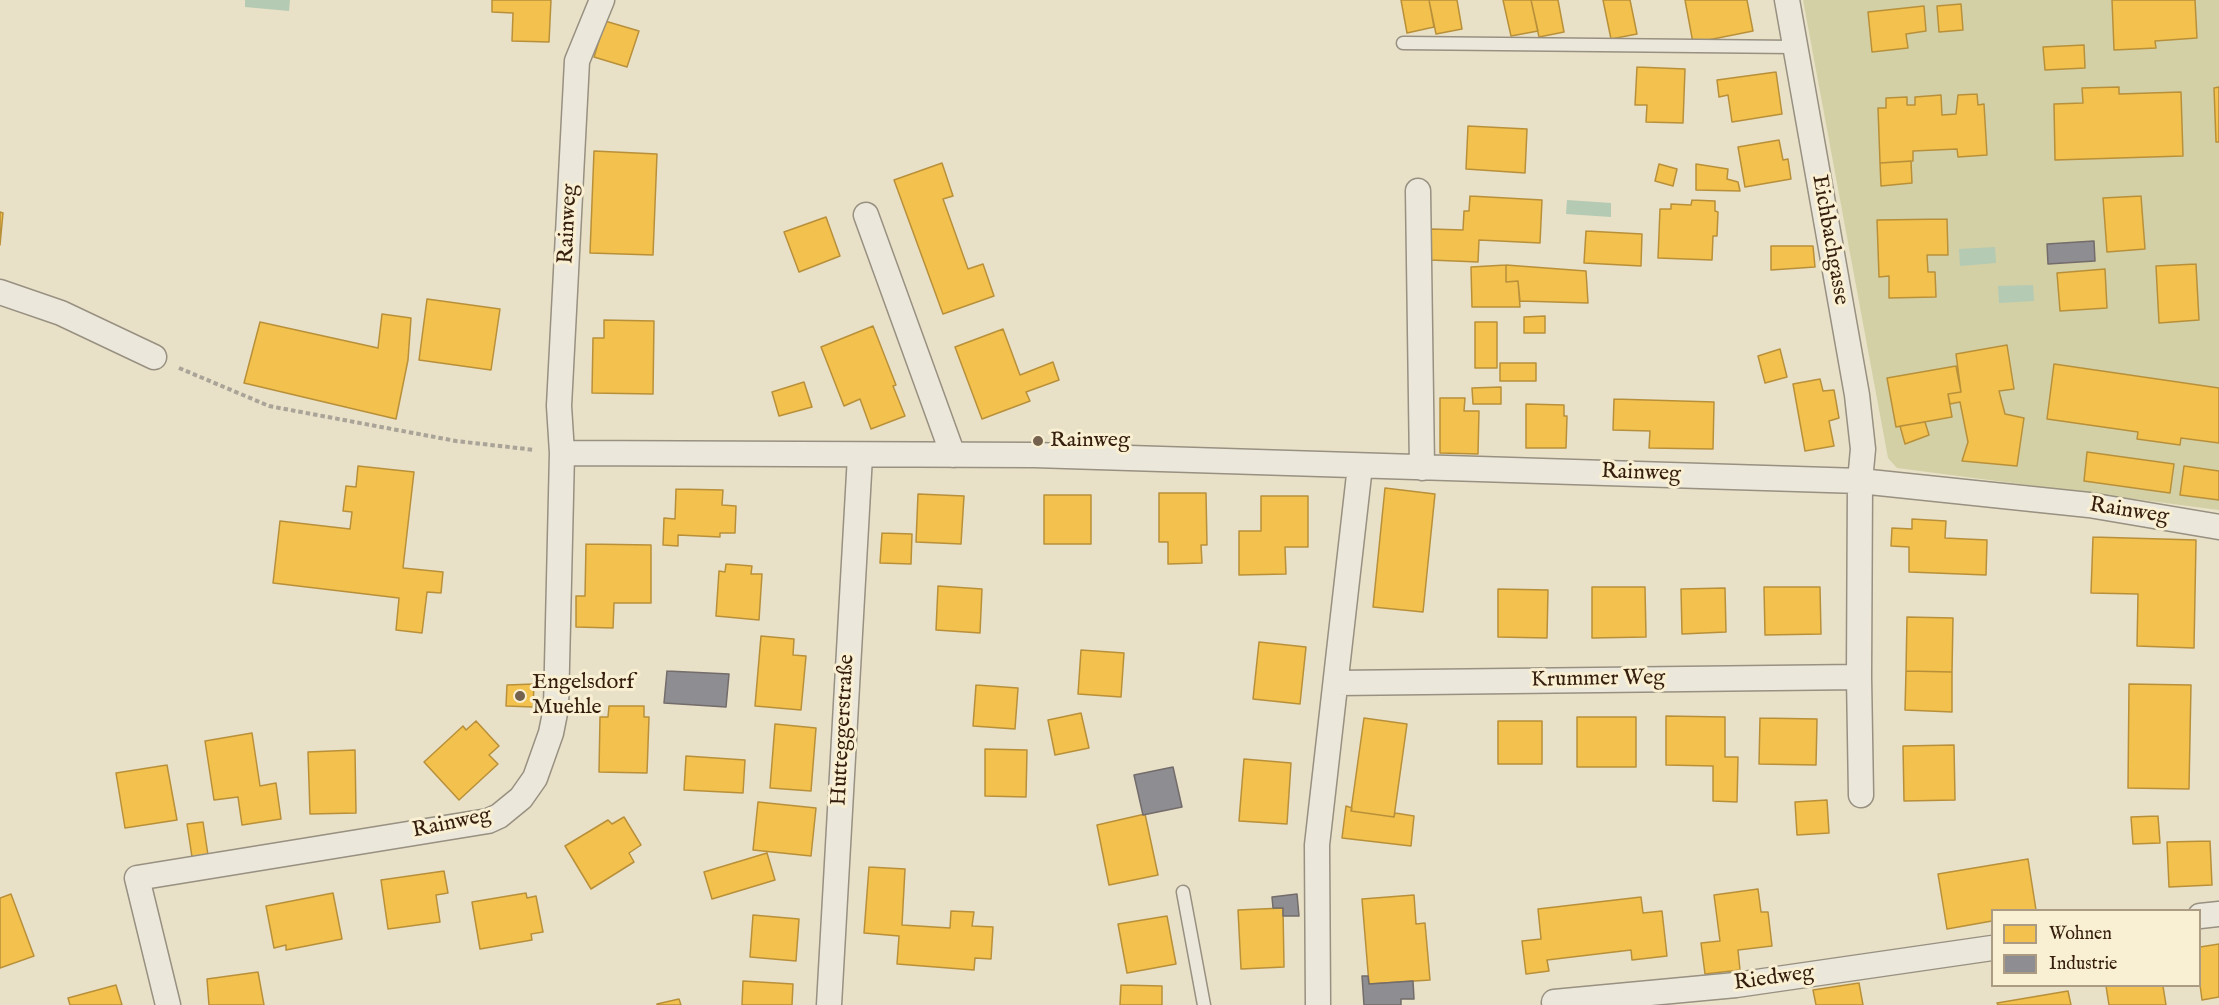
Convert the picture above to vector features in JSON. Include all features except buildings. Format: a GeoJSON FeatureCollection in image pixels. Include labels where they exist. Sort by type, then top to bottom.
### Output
{"type":"FeatureCollection","features":[{"type":"Feature","properties":{"kind":"street","name":"Rainweg"},"geometry":{"type":"LineString","coordinates":[[168,1005],[137,878],[488,821],[500,816],[521,798],[535,778],[551,733],[555,714],[562,453],[559,406],[578,61],[602,0]]}},
{"type":"Feature","properties":{"kind":"street","name":"Eichbachgasse"},"geometry":{"type":"LineString","coordinates":[[1786,0],[1857,395],[1863,449],[1860,481]]}},
{"type":"Feature","properties":{"kind":"street"},"geometry":{"type":"LineString","coordinates":[[1418,191],[1422,468]]}},
{"type":"Feature","properties":{"kind":"street"},"geometry":{"type":"LineString","coordinates":[[866,215],[953,455]]}},
{"type":"Feature","properties":{"kind":"street"},"geometry":{"type":"LineString","coordinates":[[0,292],[61,313],[154,357]]}},
{"type":"Feature","properties":{"kind":"street","name":"Rainweg"},"geometry":{"type":"LineString","coordinates":[[562,453],[1034,455],[1860,481],[2089,505],[2219,527]]}},
{"type":"Feature","properties":{"kind":"street","name":"Hutteggerstraße"},"geometry":{"type":"LineString","coordinates":[[829,1005],[860,456]]}},
{"type":"Feature","properties":{"kind":"street"},"geometry":{"type":"LineString","coordinates":[[1318,1005],[1317,845],[1360,466]]}},
{"type":"Feature","properties":{"kind":"street"},"geometry":{"type":"LineString","coordinates":[[1860,481],[1861,795]]}},
{"type":"Feature","properties":{"kind":"street","name":"Krummer Weg"},"geometry":{"type":"LineString","coordinates":[[1336,683],[1859,677]]}},
{"type":"Feature","properties":{"kind":"street"},"geometry":{"type":"LineString","coordinates":[[2201,916],[2219,914]]}},
{"type":"Feature","properties":{"kind":"street","name":"Riedweg"},"geometry":{"type":"LineString","coordinates":[[1554,1002],[1736,985],[1991,948]]}},
{"type":"Feature","properties":{"kind":"lane"},"geometry":{"type":"LineString","coordinates":[[1403,43],[1795,47]]}},
{"type":"Feature","properties":{"kind":"lane"},"geometry":{"type":"LineString","coordinates":[[1183,892],[1204,1005]]}},
{"type":"Feature","properties":{"kind":"path"},"geometry":{"type":"LineString","coordinates":[[154,357],[269,406],[456,441],[562,453]]}},
{"type":"Feature","properties":{"kind":"shaded area"},"geometry":{"type":"Polygon","coordinates":[[[245,0],[290,0],[289,11],[245,7],[245,0]]]}},
{"type":"Feature","properties":{"kind":"shaded area"},"geometry":{"type":"Polygon","coordinates":[[[1803,0],[2219,0],[2219,510],[1897,468],[1888,458],[1803,0]]]}},
{"type":"Feature","properties":{"kind":"shaded area"},"geometry":{"type":"Polygon","coordinates":[[[1567,200],[1611,203],[1611,217],[1566,214],[1567,200]]]}},
{"type":"Feature","properties":{"kind":"shaded area"},"geometry":{"type":"Polygon","coordinates":[[[1995,247],[1996,263],[1960,266],[1959,249],[1995,247]]]}},
{"type":"Feature","properties":{"kind":"shaded area"},"geometry":{"type":"Polygon","coordinates":[[[2033,285],[2034,301],[1999,303],[1998,286],[2033,285]]]}},
{"type":"Feature","properties":{"kind":"place","name":"Rainweg"},"geometry":{"type":"Point","coordinates":[1038,441]}},
{"type":"Feature","properties":{"kind":"place","name":"Engelsdorf Muehle"},"geometry":{"type":"Point","coordinates":[520,696]}}]}
